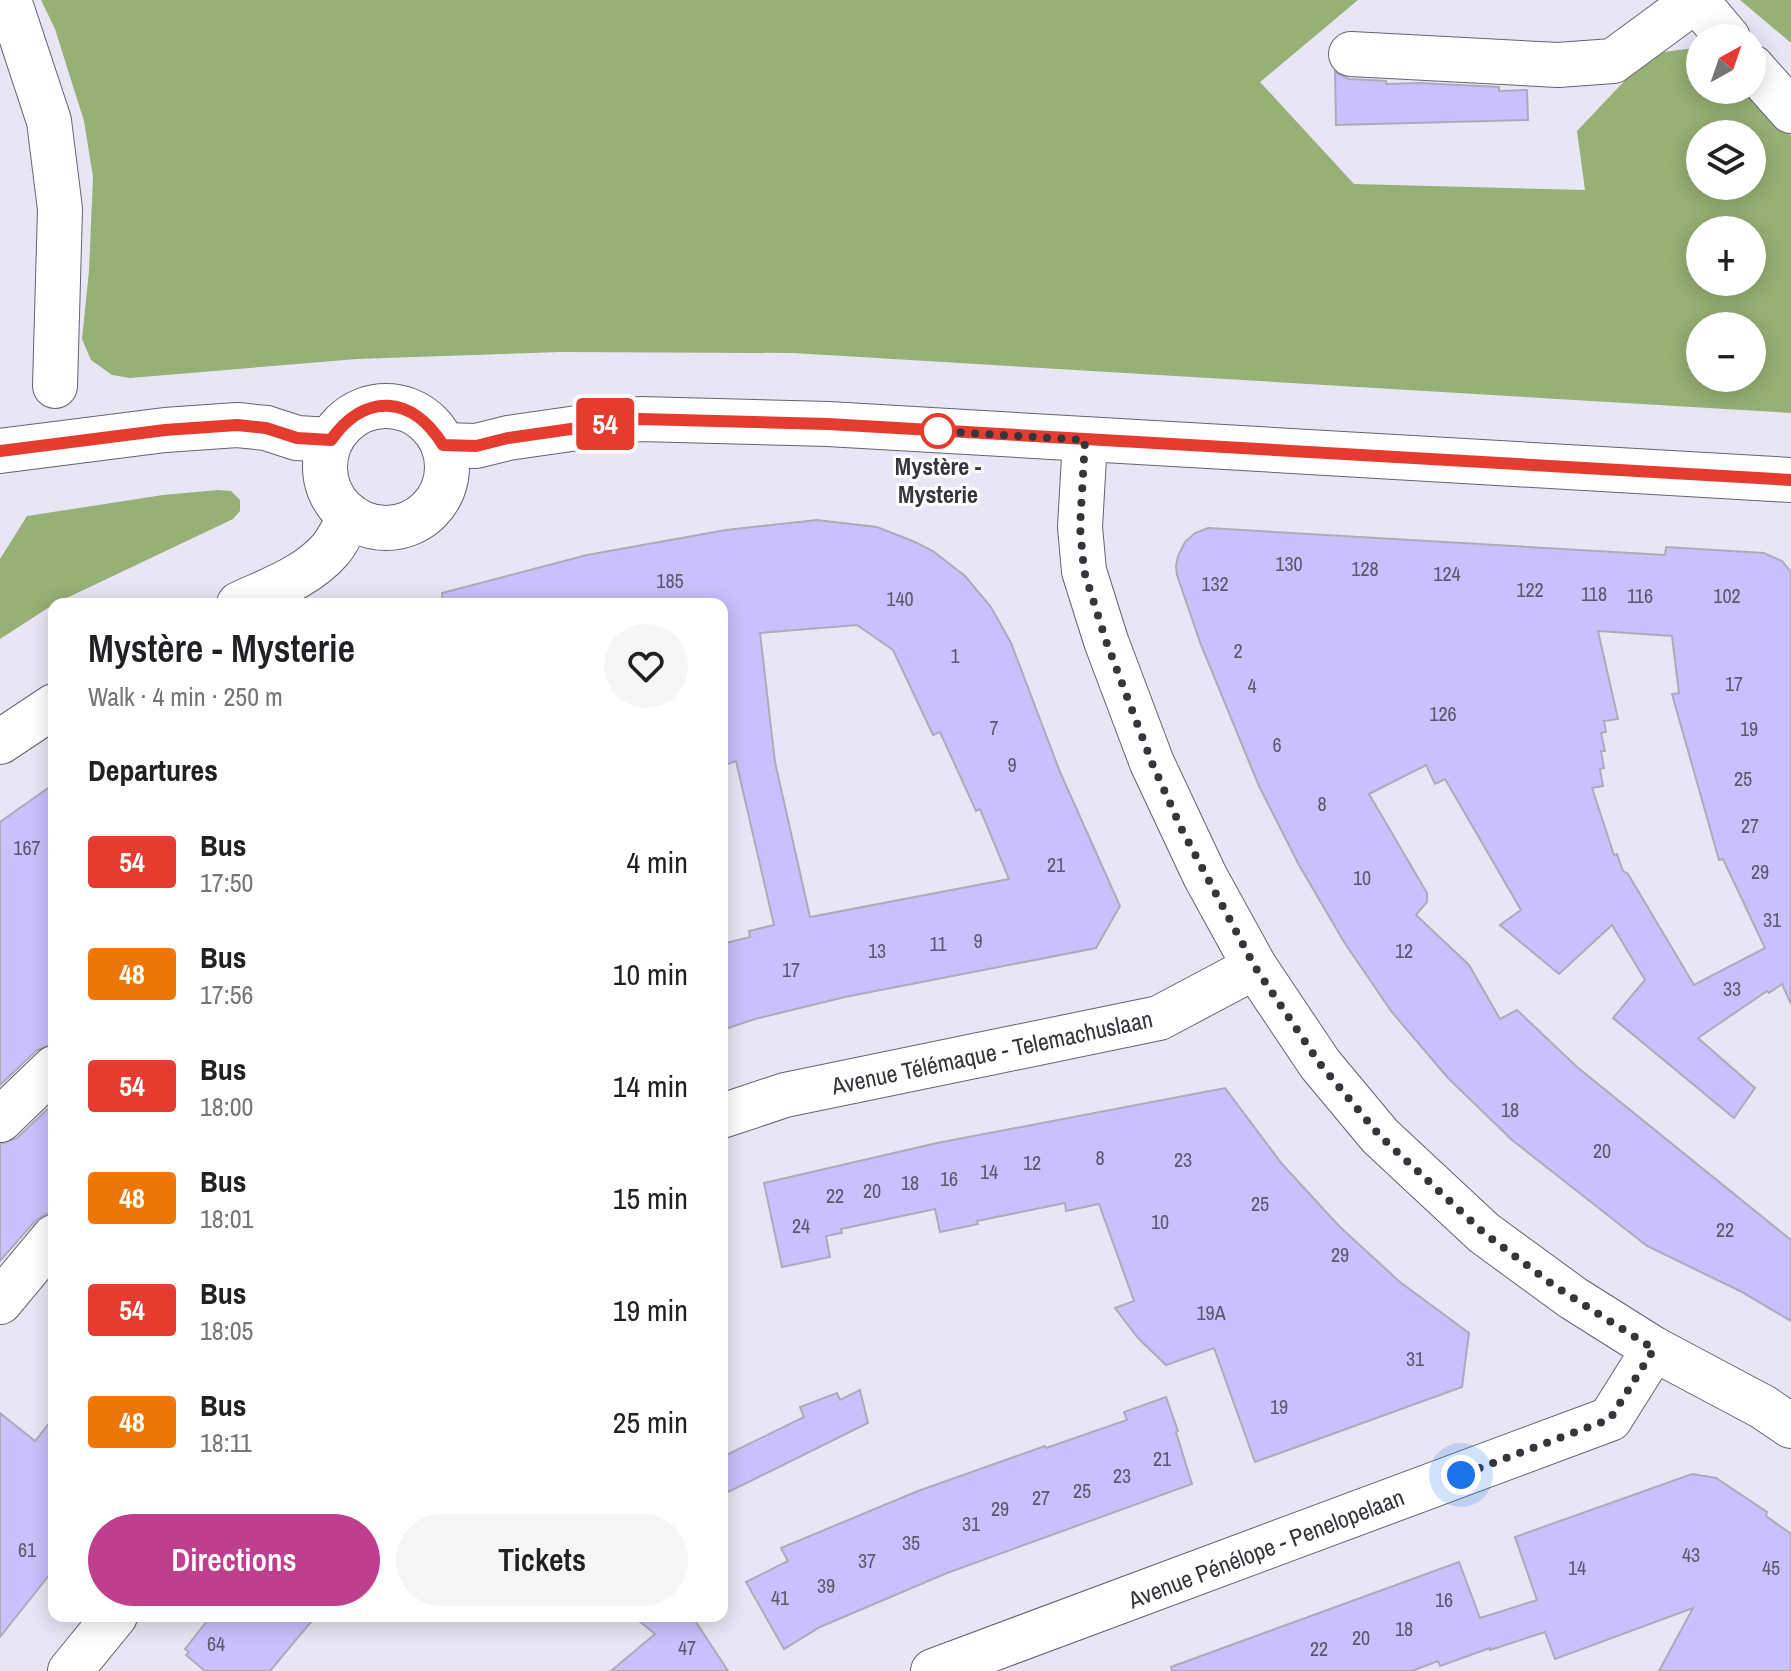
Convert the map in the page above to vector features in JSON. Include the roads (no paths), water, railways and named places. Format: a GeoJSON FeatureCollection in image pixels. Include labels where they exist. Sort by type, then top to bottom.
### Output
{"type":"FeatureCollection","features":[{"type":"Feature","properties":{"kind":"street"},"geometry":{"type":"LineString","coordinates":[[9,0],[49,121],[60,209],[55,386]]}},
{"type":"Feature","properties":{"kind":"street"},"geometry":{"type":"LineString","coordinates":[[1351,54],[1558,65],[1613,61],[1696,0],[1716,24]]}},
{"type":"Feature","properties":{"kind":"street"},"geometry":{"type":"LineString","coordinates":[[1766,83],[1791,111]]}},
{"type":"Feature","properties":{"kind":"street"},"geometry":{"type":"LineString","coordinates":[[389,405],[411,411],[431,425],[443,445],[446,479],[430,509],[416,520],[400,526],[365,524],[350,516],[329,490],[325,473],[331,440],[344,421],[365,409],[389,405]]}},
{"type":"Feature","properties":{"kind":"street"},"geometry":{"type":"LineString","coordinates":[[443,445],[476,446],[508,438],[640,419],[828,424],[1791,480]]}},
{"type":"Feature","properties":{"kind":"street"},"geometry":{"type":"LineString","coordinates":[[0,451],[165,430],[237,425],[266,428],[297,438],[331,440]]}},
{"type":"Feature","properties":{"kind":"street"},"geometry":{"type":"LineString","coordinates":[[1085,440],[1080,527],[1084,571],[1106,641],[1152,763],[1182,830],[1255,967],[1320,1064],[1380,1136],[1484,1233],[1562,1291],[1654,1349],[1763,1407],[1791,1426]]}},
{"type":"Feature","properties":{"kind":"street"},"geometry":{"type":"LineString","coordinates":[[252,598],[314,565],[332,547],[350,516]]}},
{"type":"Feature","properties":{"kind":"street"},"geometry":{"type":"LineString","coordinates":[[0,742],[48,710]]}},
{"type":"Feature","properties":{"kind":"street","name":"Avenue Télémaque - Telemachuslaan"},"geometry":{"type":"LineString","coordinates":[[728,1114],[785,1095],[1159,1018],[1255,967]]}},
{"type":"Feature","properties":{"kind":"street"},"geometry":{"type":"LineString","coordinates":[[0,1120],[48,1074]]}},
{"type":"Feature","properties":{"kind":"street"},"geometry":{"type":"LineString","coordinates":[[0,1302],[48,1244]]}},
{"type":"Feature","properties":{"kind":"street","name":"Avenue Pénélope - Penelopelaan"},"geometry":{"type":"LineString","coordinates":[[933,1671],[1610,1419],[1654,1349]]}},
{"type":"Feature","properties":{"kind":"street"},"geometry":{"type":"LineString","coordinates":[[70,1671],[110,1622]]}},
{"type":"Feature","properties":{"kind":"place","name":"Mystère - Mysterie"},"geometry":{"type":"Point","coordinates":[938,431]}}]}
